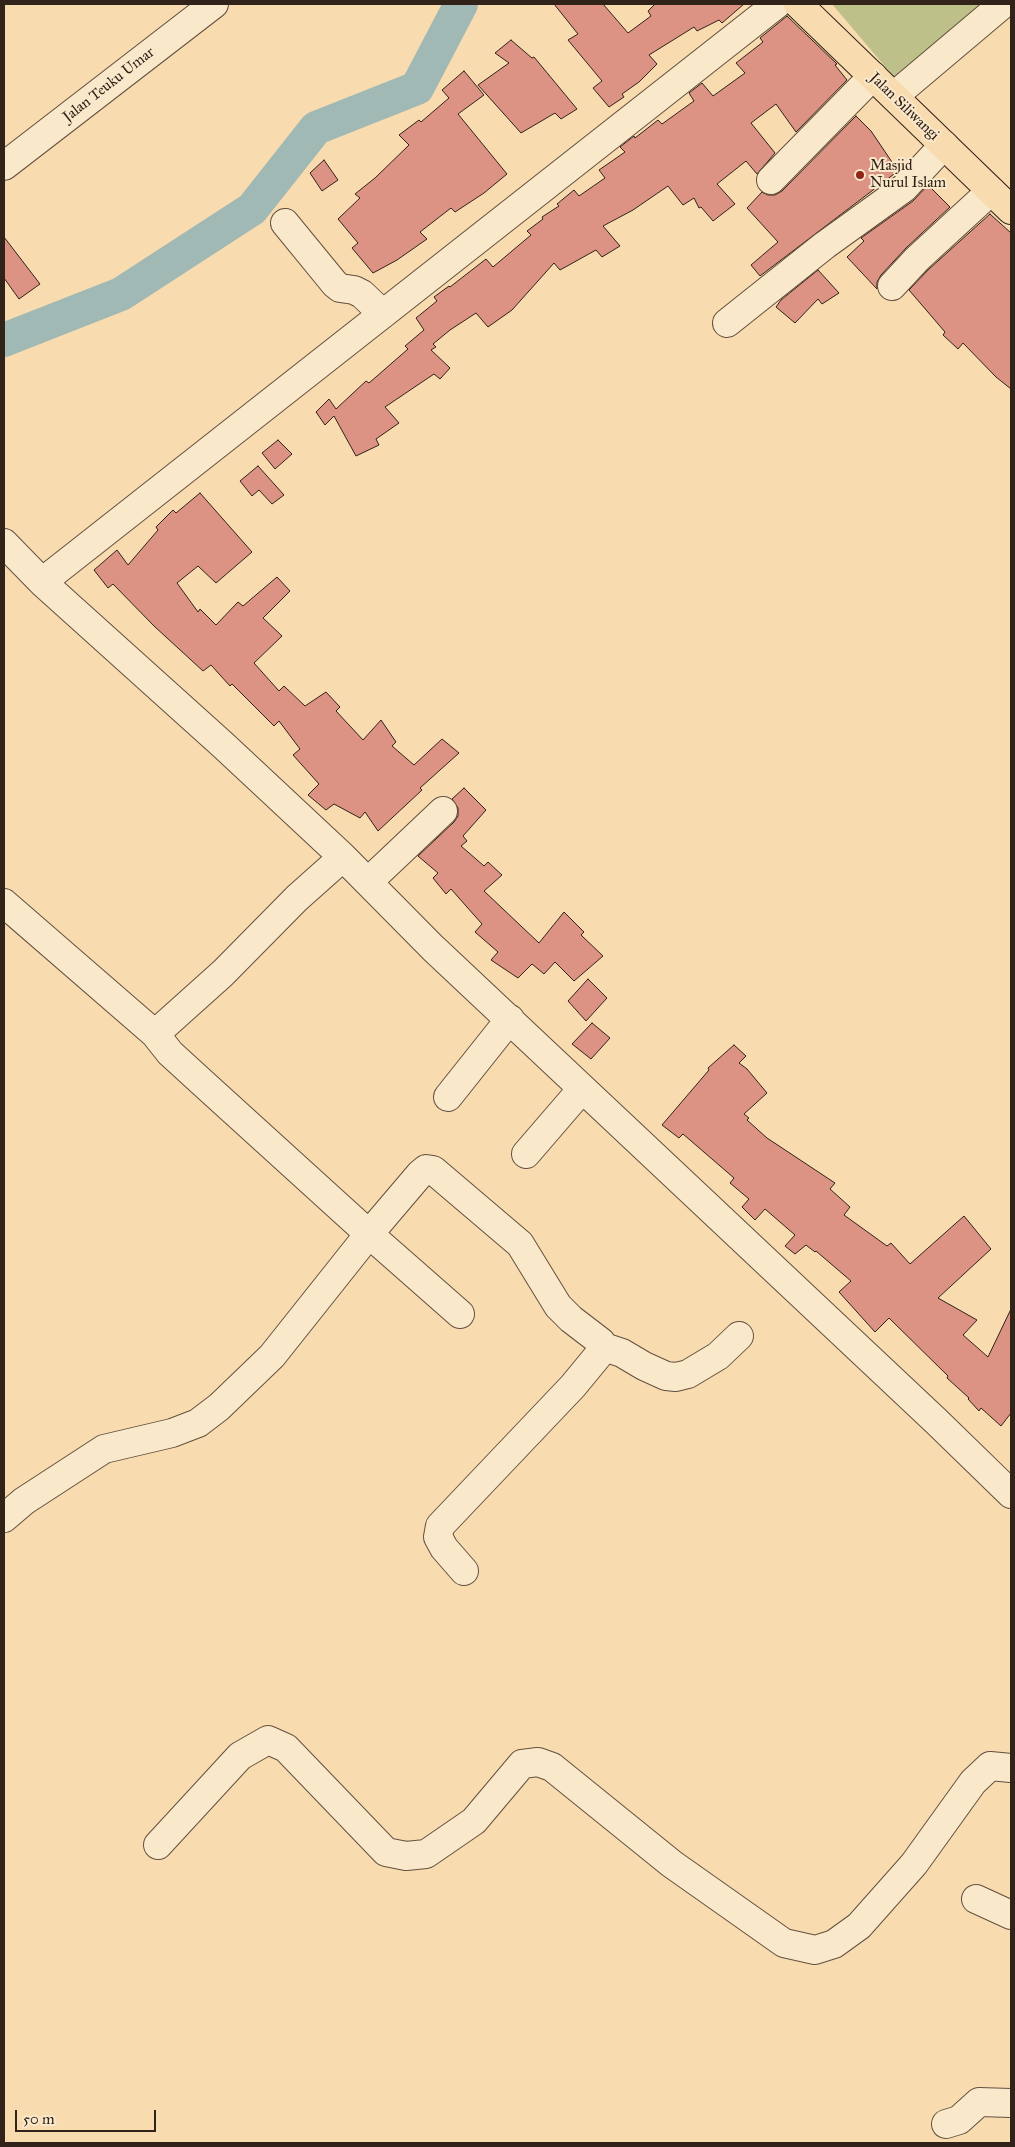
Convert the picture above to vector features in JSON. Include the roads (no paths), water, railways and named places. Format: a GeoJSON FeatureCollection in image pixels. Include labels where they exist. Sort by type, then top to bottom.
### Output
{"type":"FeatureCollection","features":[{"type":"Feature","properties":{"kind":"main road","name":"Jalan Siliwangi"},"geometry":{"type":"LineString","coordinates":[[798,4],[1011,210]]}},
{"type":"Feature","properties":{"kind":"street","name":"Jalan Teuku Umar"},"geometry":{"type":"LineString","coordinates":[[4,166],[214,4]]}},
{"type":"Feature","properties":{"kind":"street"},"geometry":{"type":"LineString","coordinates":[[42,582],[777,4]]}},
{"type":"Feature","properties":{"kind":"street"},"geometry":{"type":"LineString","coordinates":[[894,96],[1003,4]]}},
{"type":"Feature","properties":{"kind":"street"},"geometry":{"type":"LineString","coordinates":[[771,180],[873,76]]}},
{"type":"Feature","properties":{"kind":"street"},"geometry":{"type":"LineString","coordinates":[[727,323],[824,245],[904,188],[944,145]]}},
{"type":"Feature","properties":{"kind":"street"},"geometry":{"type":"LineString","coordinates":[[892,286],[917,259],[991,191]]}},
{"type":"Feature","properties":{"kind":"street"},"geometry":{"type":"LineString","coordinates":[[285,223],[335,284],[340,288],[354,290],[362,294],[383,314]]}},
{"type":"Feature","properties":{"kind":"street"},"geometry":{"type":"LineString","coordinates":[[4,545],[343,857],[433,948],[1011,1494]]}},
{"type":"Feature","properties":{"kind":"street"},"geometry":{"type":"LineString","coordinates":[[368,882],[443,811]]}},
{"type":"Feature","properties":{"kind":"street"},"geometry":{"type":"LineString","coordinates":[[155,1034],[223,973],[297,898],[343,857]]}},
{"type":"Feature","properties":{"kind":"street"},"geometry":{"type":"LineString","coordinates":[[4,903],[155,1034],[170,1053],[368,1234],[460,1314]]}},
{"type":"Feature","properties":{"kind":"street"},"geometry":{"type":"LineString","coordinates":[[448,1097],[510,1019]]}},
{"type":"Feature","properties":{"kind":"street"},"geometry":{"type":"LineString","coordinates":[[526,1154],[582,1089]]}},
{"type":"Feature","properties":{"kind":"street"},"geometry":{"type":"LineString","coordinates":[[4,1518],[24,1501],[104,1449],[198,1423],[219,1407],[272,1356],[368,1234],[426,1169],[433,1170],[520,1244],[558,1306],[571,1320],[602,1342],[601,1352],[573,1386],[440,1526],[438,1537],[444,1548],[464,1571]]}},
{"type":"Feature","properties":{"kind":"street"},"geometry":{"type":"LineString","coordinates":[[601,1346],[622,1353],[666,1376],[676,1377],[688,1374],[718,1356],[739,1336]]}},
{"type":"Feature","properties":{"kind":"street"},"geometry":{"type":"LineString","coordinates":[[158,1845],[240,1756],[268,1740],[286,1748],[386,1852],[406,1856],[426,1854],[474,1821],[522,1764],[538,1762],[552,1766],[672,1864],[784,1943],[815,1950],[834,1944],[859,1926],[914,1864],[973,1782],[990,1766],[1011,1768]]}},
{"type":"Feature","properties":{"kind":"street"},"geometry":{"type":"LineString","coordinates":[[976,1899],[1011,1916]]}},
{"type":"Feature","properties":{"kind":"street"},"geometry":{"type":"LineString","coordinates":[[946,2124],[960,2120],[979,2102],[1011,2103]]}},
{"type":"Feature","properties":{"kind":"waterway"},"geometry":{"type":"LineString","coordinates":[[4,340],[121,294],[252,209],[316,128],[417,88],[461,4]]}},
{"type":"Feature","properties":{"kind":"place","name":"Masjid Nurul Islam"},"geometry":{"type":"Point","coordinates":[860,175]}}]}
